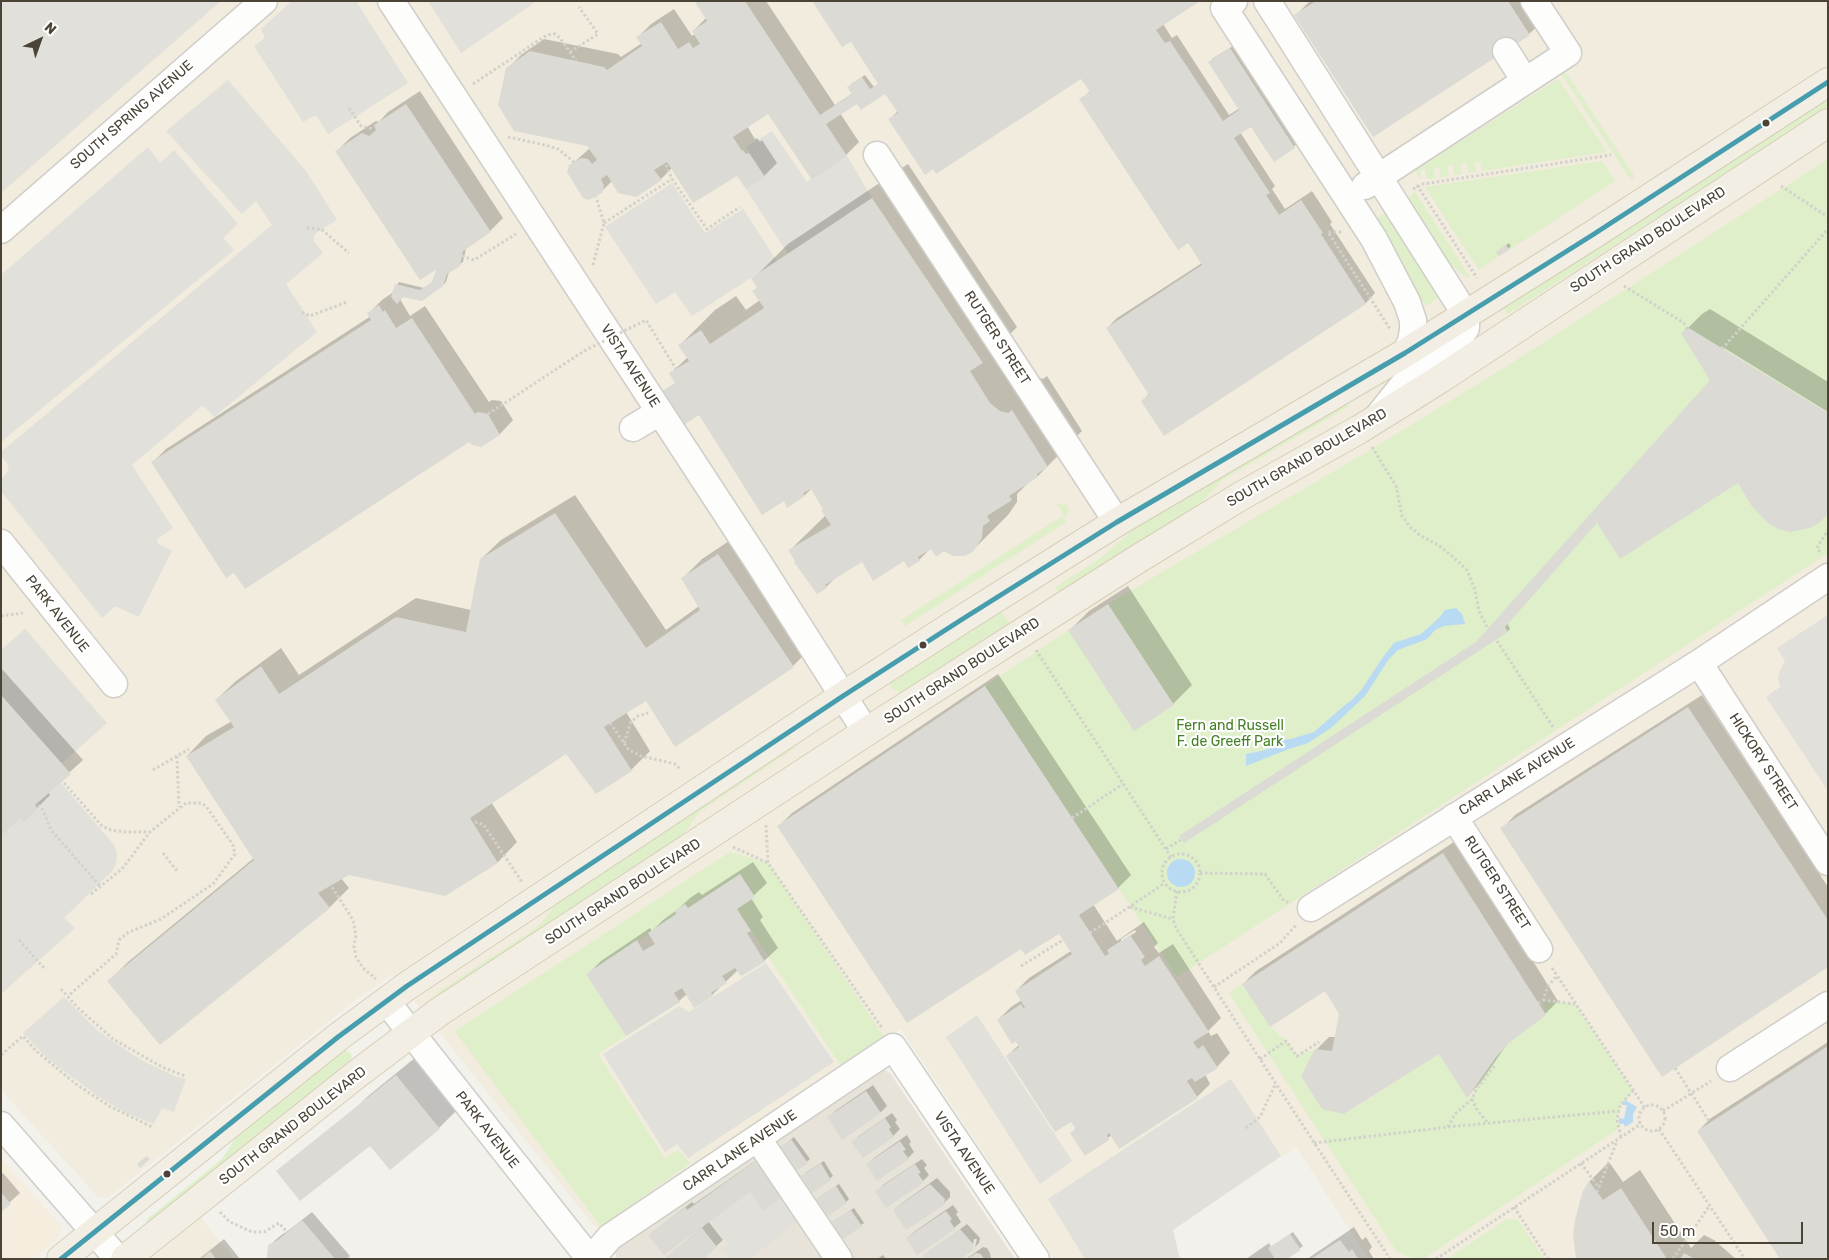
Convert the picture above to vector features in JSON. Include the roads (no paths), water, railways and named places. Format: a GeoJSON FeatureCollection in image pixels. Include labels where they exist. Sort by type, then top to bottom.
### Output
{"type":"FeatureCollection","features":[{"type":"Feature","properties":{"kind":"main road"},"geometry":{"type":"LineString","coordinates":[[60,1259],[338,1036],[381,990],[1399,343],[1466,314],[1594,234],[1828,82]]}},
{"type":"Feature","properties":{"kind":"main road","name":"SOUTH GRAND BOULEVARD"},"geometry":{"type":"LineString","coordinates":[[124,1259],[439,1012],[1046,616],[1241,496],[1378,418],[1440,379],[1828,123]]}},
{"type":"Feature","properties":{"kind":"main road"},"geometry":{"type":"LineString","coordinates":[[1046,616],[1038,610],[1035,604],[1034,597],[1037,591],[1090,553],[1117,522]]}},
{"type":"Feature","properties":{"kind":"street","name":"SOUTH SPRING AVENUE"},"geometry":{"type":"LineString","coordinates":[[1,230],[264,1]]}},
{"type":"Feature","properties":{"kind":"street","name":"VISTA AVENUE"},"geometry":{"type":"LineString","coordinates":[[391,1],[660,412],[866,732]]}},
{"type":"Feature","properties":{"kind":"street"},"geometry":{"type":"LineString","coordinates":[[1347,197],[1568,53],[1534,1]]}},
{"type":"Feature","properties":{"kind":"street"},"geometry":{"type":"LineString","coordinates":[[1273,3],[1378,177],[1466,314],[1466,328],[1452,348],[1403,385],[1378,418]]}},
{"type":"Feature","properties":{"kind":"street"},"geometry":{"type":"LineString","coordinates":[[1229,4],[1374,240],[1407,302],[1413,320],[1411,342],[1399,343]]}},
{"type":"Feature","properties":{"kind":"street"},"geometry":{"type":"LineString","coordinates":[[1506,51],[1525,81]]}},
{"type":"Feature","properties":{"kind":"street","name":"RUTGER STREET"},"geometry":{"type":"LineString","coordinates":[[877,155],[1117,522]]}},
{"type":"Feature","properties":{"kind":"street"},"geometry":{"type":"LineString","coordinates":[[633,428],[660,412]]}},
{"type":"Feature","properties":{"kind":"street","name":"PARK AVENUE"},"geometry":{"type":"LineString","coordinates":[[1,543],[114,684]]}},
{"type":"Feature","properties":{"kind":"street","name":"CARR LANE AVENUE"},"geometry":{"type":"LineString","coordinates":[[1310,908],[1699,662],[1828,577]]}},
{"type":"Feature","properties":{"kind":"street","name":"HICKORY STREET"},"geometry":{"type":"LineString","coordinates":[[1699,662],[1828,862]]}},
{"type":"Feature","properties":{"kind":"street","name":"RUTGER STREET"},"geometry":{"type":"LineString","coordinates":[[1454,817],[1539,949]]}},
{"type":"Feature","properties":{"kind":"street","name":"PARK AVENUE"},"geometry":{"type":"LineString","coordinates":[[381,990],[411,1033],[590,1259]]}},
{"type":"Feature","properties":{"kind":"street"},"geometry":{"type":"LineString","coordinates":[[1730,1068],[1828,1005]]}},
{"type":"Feature","properties":{"kind":"street","name":"VISTA AVENUE"},"geometry":{"type":"LineString","coordinates":[[889,1041],[1036,1259]]}},
{"type":"Feature","properties":{"kind":"street","name":"CARR LANE AVENUE"},"geometry":{"type":"LineString","coordinates":[[590,1259],[610,1237],[758,1139],[889,1041]]}},
{"type":"Feature","properties":{"kind":"street"},"geometry":{"type":"LineString","coordinates":[[1,1124],[118,1259]]}},
{"type":"Feature","properties":{"kind":"street"},"geometry":{"type":"LineString","coordinates":[[758,1139],[839,1259]]}},
{"type":"Feature","properties":{"kind":"water"},"geometry":{"type":"Polygon","coordinates":[[[1456,608],[1462,614],[1465,624],[1444,626],[1435,630],[1427,639],[1398,650],[1389,659],[1365,696],[1331,728],[1308,743],[1246,766],[1246,754],[1266,750],[1281,740],[1314,732],[1352,700],[1362,689],[1394,643],[1421,634],[1445,610],[1456,608]]]}},
{"type":"Feature","properties":{"kind":"water"},"geometry":{"type":"Polygon","coordinates":[[[1181,859],[1191,863],[1195,873],[1191,883],[1181,887],[1171,883],[1167,873],[1171,863],[1181,859]]]}},
{"type":"Feature","properties":{"kind":"water"},"geometry":{"type":"Polygon","coordinates":[[[1625,1100],[1637,1107],[1633,1114],[1633,1122],[1625,1127],[1624,1124],[1619,1124],[1619,1118],[1624,1119],[1627,1105],[1622,1105],[1625,1100]]]}},
{"type":"Feature","properties":{"kind":"park label","name":"Fern and Russell F. de Greeff Park"},"geometry":{"type":"Point","coordinates":[1230,734]}}]}
